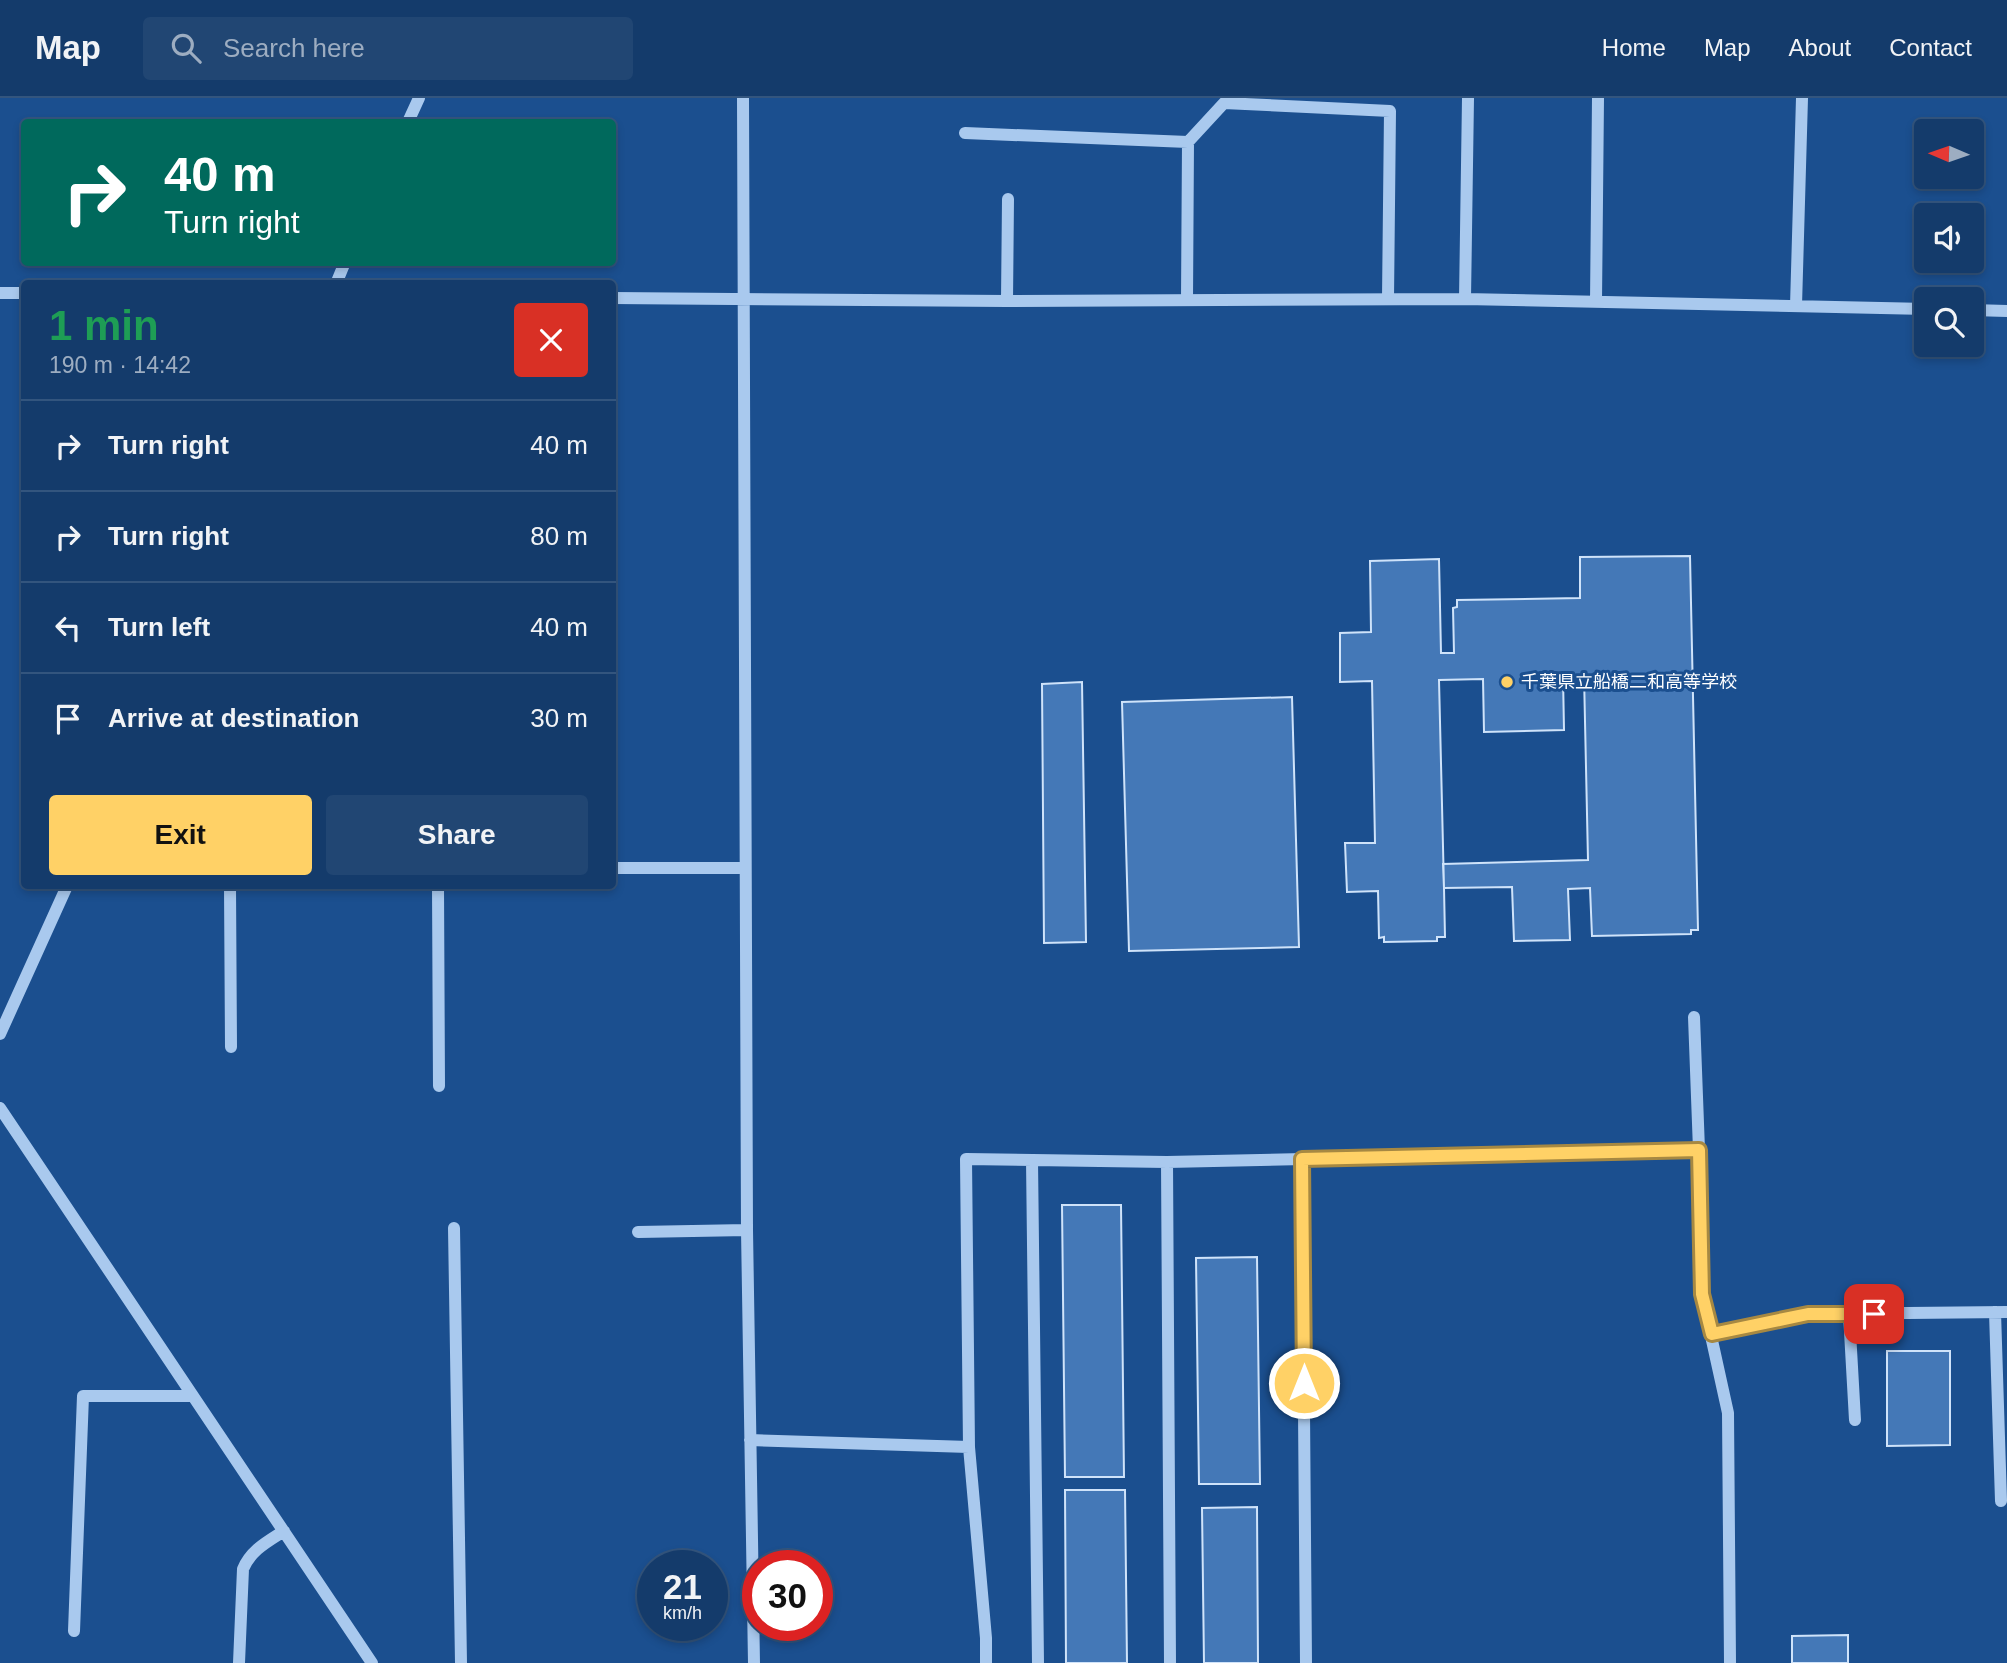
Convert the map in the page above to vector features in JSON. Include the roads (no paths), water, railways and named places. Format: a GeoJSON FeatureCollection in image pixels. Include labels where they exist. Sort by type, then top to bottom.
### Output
{"type":"FeatureCollection","features":[{"type":"Feature","properties":{"kind":"street"},"geometry":{"type":"LineString","coordinates":[[409,119],[419,98]]}},
{"type":"Feature","properties":{"kind":"street"},"geometry":{"type":"LineString","coordinates":[[743,98],[747,1230],[754,1663]]}},
{"type":"Feature","properties":{"kind":"street"},"geometry":{"type":"LineString","coordinates":[[1465,299],[1468,98]]}},
{"type":"Feature","properties":{"kind":"street"},"geometry":{"type":"LineString","coordinates":[[1596,302],[1598,98]]}},
{"type":"Feature","properties":{"kind":"street"},"geometry":{"type":"LineString","coordinates":[[1796,306],[1802,98]]}},
{"type":"Feature","properties":{"kind":"street"},"geometry":{"type":"LineString","coordinates":[[1187,300],[1188,142],[1224,103],[1390,111],[1388,299]]}},
{"type":"Feature","properties":{"kind":"street"},"geometry":{"type":"LineString","coordinates":[[965,133],[1188,142]]}},
{"type":"Feature","properties":{"kind":"street"},"geometry":{"type":"LineString","coordinates":[[1007,301],[1008,199]]}},
{"type":"Feature","properties":{"kind":"street"},"geometry":{"type":"LineString","coordinates":[[0,293],[21,293]]}},
{"type":"Feature","properties":{"kind":"street"},"geometry":{"type":"LineString","coordinates":[[616,298],[1007,301],[1465,299],[1914,309]]}},
{"type":"Feature","properties":{"kind":"street"},"geometry":{"type":"LineString","coordinates":[[1984,310],[2007,311]]}},
{"type":"Feature","properties":{"kind":"street"},"geometry":{"type":"LineString","coordinates":[[616,868],[745,868]]}},
{"type":"Feature","properties":{"kind":"street"},"geometry":{"type":"LineString","coordinates":[[0,1034],[66,889]]}},
{"type":"Feature","properties":{"kind":"street"},"geometry":{"type":"LineString","coordinates":[[230,889],[231,1047]]}},
{"type":"Feature","properties":{"kind":"street"},"geometry":{"type":"LineString","coordinates":[[439,889],[439,1086]]}},
{"type":"Feature","properties":{"kind":"street"},"geometry":{"type":"LineString","coordinates":[[1694,1017],[1702,1294],[1728,1413],[1730,1663]]}},
{"type":"Feature","properties":{"kind":"street"},"geometry":{"type":"LineString","coordinates":[[0,1108],[372,1663]]}},
{"type":"Feature","properties":{"kind":"street"},"geometry":{"type":"LineString","coordinates":[[986,1663],[969,1447],[966,1159],[1167,1162],[1699,1150]]}},
{"type":"Feature","properties":{"kind":"street"},"geometry":{"type":"LineString","coordinates":[[1302,1159],[1306,1663]]}},
{"type":"Feature","properties":{"kind":"street"},"geometry":{"type":"LineString","coordinates":[[1032,1160],[1038,1663]]}},
{"type":"Feature","properties":{"kind":"street"},"geometry":{"type":"LineString","coordinates":[[1167,1162],[1170,1663]]}},
{"type":"Feature","properties":{"kind":"street"},"geometry":{"type":"LineString","coordinates":[[454,1228],[461,1663]]}},
{"type":"Feature","properties":{"kind":"street"},"geometry":{"type":"LineString","coordinates":[[638,1231],[747,1230]]}},
{"type":"Feature","properties":{"kind":"street"},"geometry":{"type":"LineString","coordinates":[[1712,1334],[1808,1314],[2001,1312],[2001,1501]]}},
{"type":"Feature","properties":{"kind":"street"},"geometry":{"type":"LineString","coordinates":[[1849,1314],[1855,1420]]}},
{"type":"Feature","properties":{"kind":"street"},"geometry":{"type":"LineString","coordinates":[[74,1631],[83,1396],[193,1396]]}},
{"type":"Feature","properties":{"kind":"street"},"geometry":{"type":"LineString","coordinates":[[750,1440],[969,1447]]}},
{"type":"Feature","properties":{"kind":"street"},"geometry":{"type":"LineString","coordinates":[[239,1663],[243,1569],[258,1547],[284,1531]]}},
{"type":"Feature","properties":{"kind":"place","name":"千葉県立船橋二和高等学校"},"geometry":{"type":"Point","coordinates":[1507,682]}}]}
